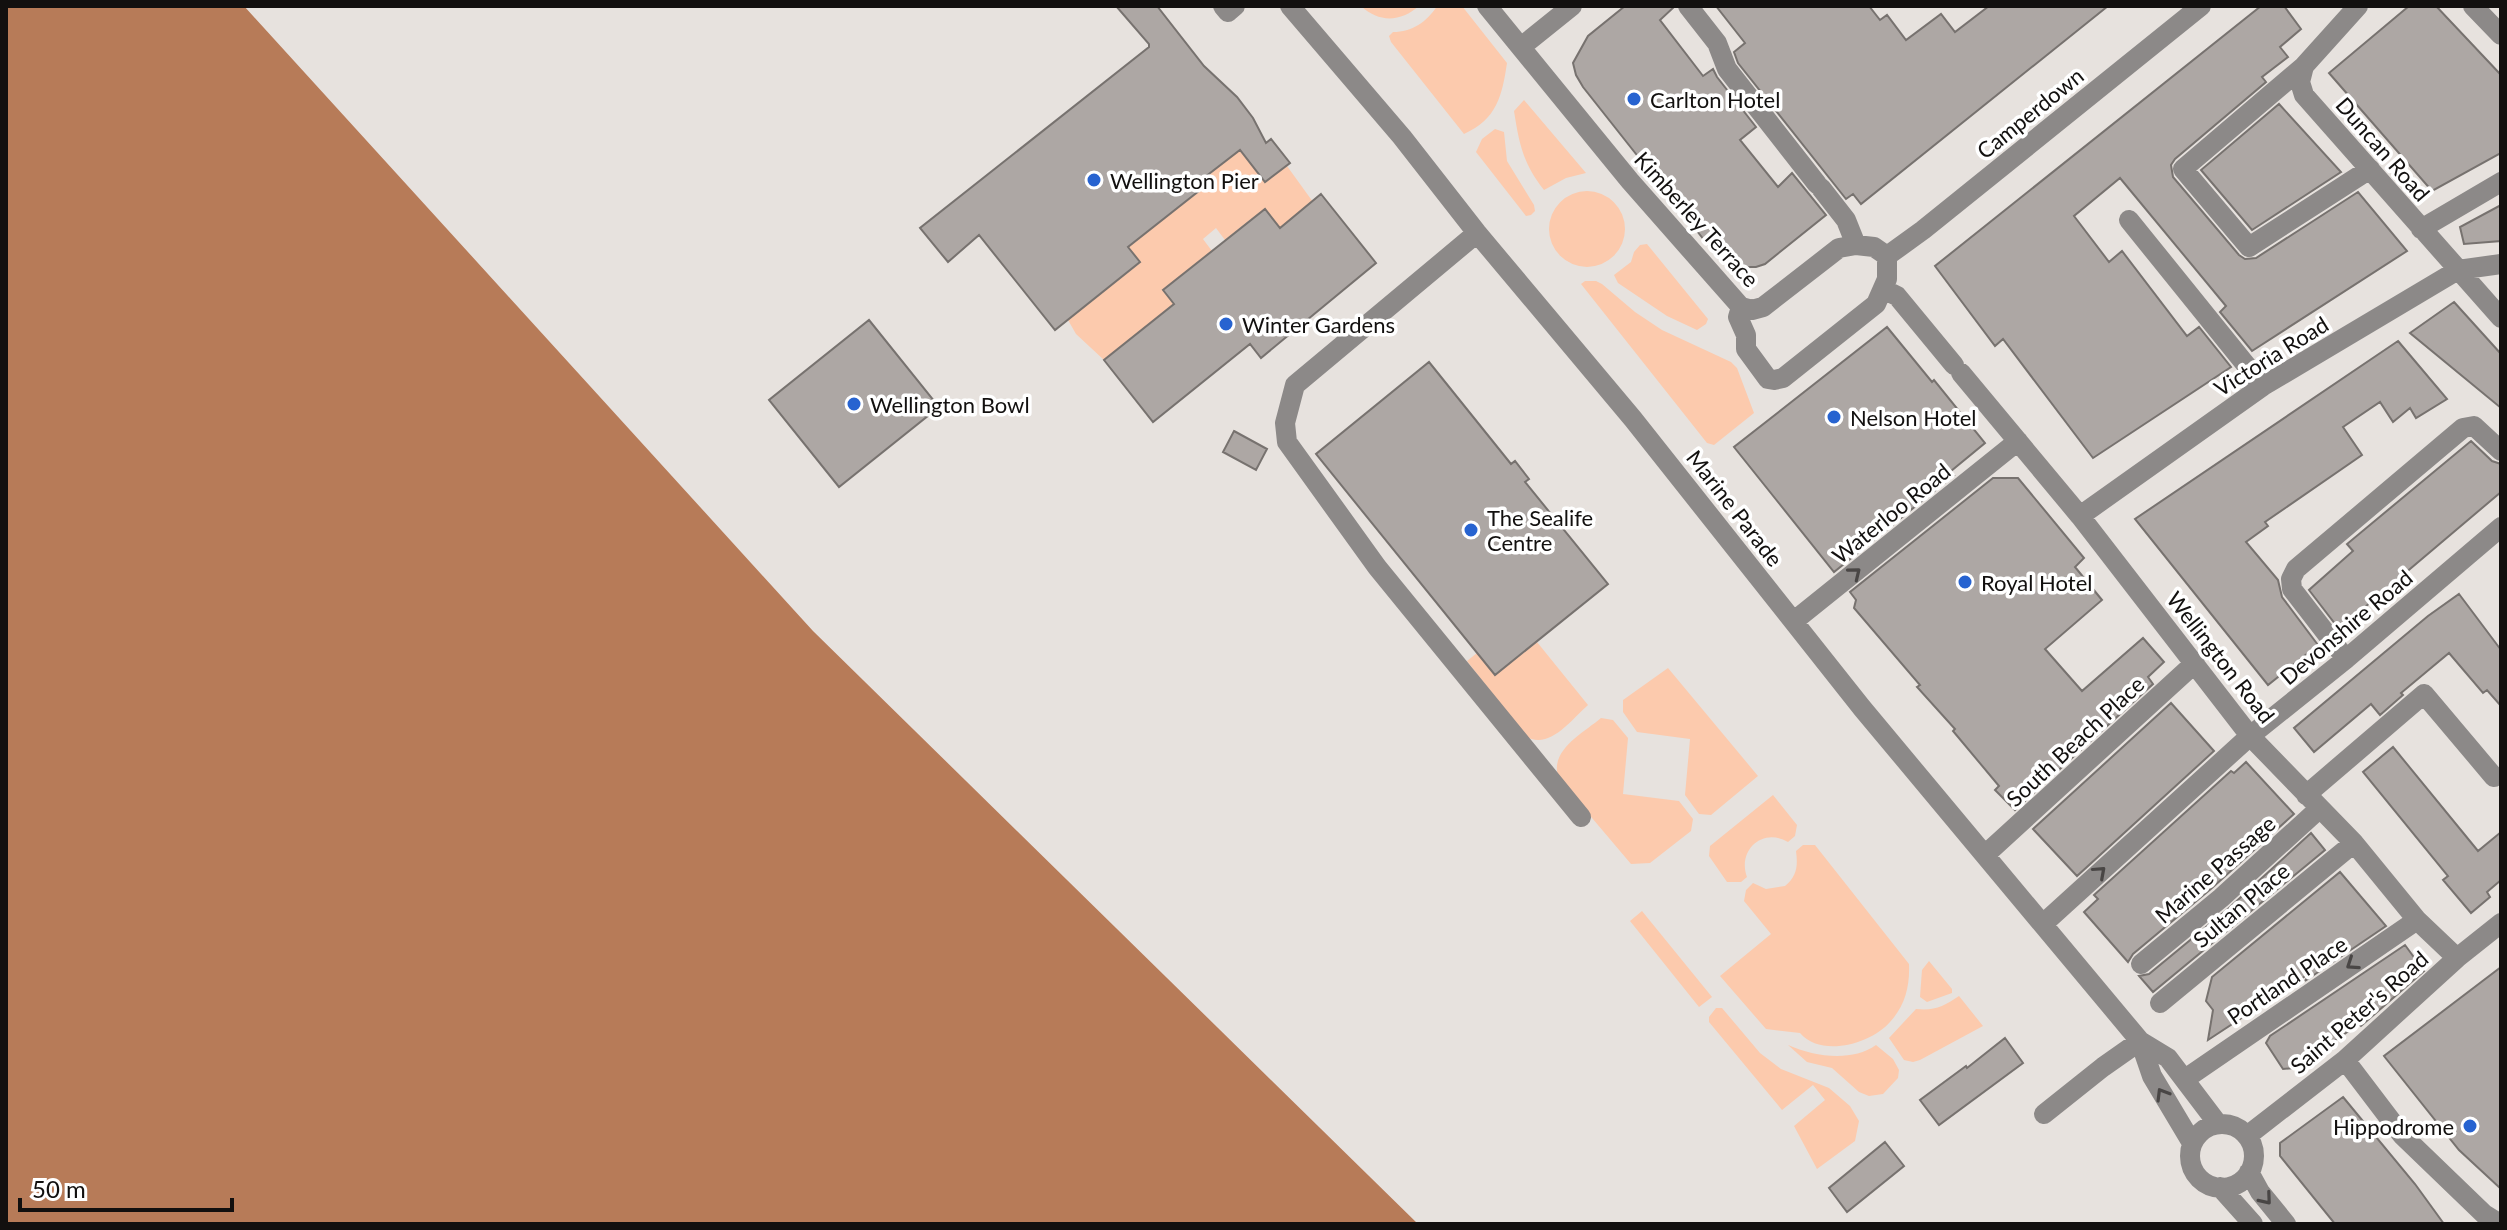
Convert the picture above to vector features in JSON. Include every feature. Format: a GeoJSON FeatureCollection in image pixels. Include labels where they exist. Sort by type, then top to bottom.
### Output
{"type":"FeatureCollection","features":[{"type":"Feature","properties":{"kind":"street","name":"Marine Parade"},"geometry":{"type":"LineString","coordinates":[[1290,6],[1402,137],[1477,233],[1633,419],[1862,708],[2140,1041],[2168,1058],[2218,1124]]}},
{"type":"Feature","properties":{"kind":"street","name":"Kimberley Terrace"},"geometry":{"type":"LineString","coordinates":[[1487,6],[1630,181],[1741,307],[1752,310],[1763,307],[1839,248],[1856,245]]}},
{"type":"Feature","properties":{"kind":"street"},"geometry":{"type":"LineString","coordinates":[[1521,47],[1572,6]]}},
{"type":"Feature","properties":{"kind":"street"},"geometry":{"type":"LineString","coordinates":[[1688,6],[1717,43],[1727,69],[1846,220],[1856,245],[1874,247],[1887,256],[1887,279],[1876,304],[1783,378],[1768,379],[1746,349],[1746,335],[1738,317],[1741,307]]}},
{"type":"Feature","properties":{"kind":"street","name":"Camperdown"},"geometry":{"type":"LineString","coordinates":[[1887,256],[2201,6]]}},
{"type":"Feature","properties":{"kind":"street"},"geometry":{"type":"LineString","coordinates":[[2358,6],[2304,66],[2183,169],[2249,247],[2370,169]]}},
{"type":"Feature","properties":{"kind":"street"},"geometry":{"type":"LineString","coordinates":[[2473,6],[2501,35]]}},
{"type":"Feature","properties":{"kind":"street","name":"Duncan Road"},"geometry":{"type":"LineString","coordinates":[[2304,66],[2300,82],[2304,95],[2501,318]]}},
{"type":"Feature","properties":{"kind":"street"},"geometry":{"type":"LineString","coordinates":[[2421,229],[2501,182]]}},
{"type":"Feature","properties":{"kind":"street"},"geometry":{"type":"LineString","coordinates":[[2129,220],[2263,386]]}},
{"type":"Feature","properties":{"kind":"street"},"geometry":{"type":"LineString","coordinates":[[1477,233],[1295,385],[1285,423],[1287,442],[1377,567],[1581,817]]}},
{"type":"Feature","properties":{"kind":"street","name":"Victoria Road"},"geometry":{"type":"LineString","coordinates":[[2080,516],[2263,386],[2458,270],[2501,264]]}},
{"type":"Feature","properties":{"kind":"street","name":"Wellington Road"},"geometry":{"type":"LineString","coordinates":[[1883,289],[1897,296],[2080,516],[2250,736],[2354,843],[2417,920],[2457,958]]}},
{"type":"Feature","properties":{"kind":"street"},"geometry":{"type":"LineString","coordinates":[[2346,659],[2292,589],[2291,579],[2296,569],[2463,428],[2474,426],[2501,451]]}},
{"type":"Feature","properties":{"kind":"street","name":"Waterloo Road"},"geometry":{"type":"LineString","coordinates":[[1794,621],[2018,441]]}},
{"type":"Feature","properties":{"kind":"street","name":"Devonshire Road"},"geometry":{"type":"LineString","coordinates":[[2043,924],[2250,736],[2501,527]]}},
{"type":"Feature","properties":{"kind":"street","name":"South Beach Place"},"geometry":{"type":"LineString","coordinates":[[1986,854],[2195,663]]}},
{"type":"Feature","properties":{"kind":"street","name":"Marine Passage"},"geometry":{"type":"LineString","coordinates":[[2141,964],[2221,898],[2313,802],[2424,694],[2494,777]]}},
{"type":"Feature","properties":{"kind":"street","name":"Sultan Place"},"geometry":{"type":"LineString","coordinates":[[2160,1003],[2354,843]]}},
{"type":"Feature","properties":{"kind":"street","name":"Portland Place"},"geometry":{"type":"LineString","coordinates":[[2185,1079],[2417,920]]}},
{"type":"Feature","properties":{"kind":"street","name":"Saint Peter's Road"},"geometry":{"type":"LineString","coordinates":[[2247,1136],[2345,1060],[2457,958],[2501,923]]}},
{"type":"Feature","properties":{"kind":"street","name":"Marine Parade"},"geometry":{"type":"LineString","coordinates":[[2140,1041],[2152,1076],[2192,1143],[2190,1153],[2195,1172],[2210,1185],[2220,1187],[2250,1223]]}},
{"type":"Feature","properties":{"kind":"street"},"geometry":{"type":"LineString","coordinates":[[2044,1114],[2140,1041]]}},
{"type":"Feature","properties":{"kind":"street"},"geometry":{"type":"LineString","coordinates":[[2345,1060],[2402,1135],[2484,1214],[2500,1224]]}},
{"type":"Feature","properties":{"kind":"street"},"geometry":{"type":"LineString","coordinates":[[2192,1143],[2202,1130],[2218,1124],[2234,1126],[2247,1136],[2253,1153],[2249,1172],[2253,1183],[2286,1224]]}},
{"type":"Feature","properties":{"kind":"street"},"geometry":{"type":"LineString","coordinates":[[2220,1187],[2236,1184],[2249,1172]]}},
{"type":"Feature","properties":{"kind":"shaded area"},"geometry":{"type":"Polygon","coordinates":[[[6,6],[244,6],[813,631],[1418,1224],[6,1224],[6,6]]]}},
{"type":"Feature","properties":{"kind":"shaded area"},"geometry":{"type":"Polygon","coordinates":[[[1361,6],[1419,6],[1397,18],[1383,18],[1361,6]]]}},
{"type":"Feature","properties":{"kind":"shaded area"},"geometry":{"type":"Polygon","coordinates":[[[1437,6],[1462,6],[1507,63],[1500,96],[1491,114],[1464,134],[1389,36],[1418,25],[1437,6]]]}},
{"type":"Feature","properties":{"kind":"shaded area"},"geometry":{"type":"Polygon","coordinates":[[[1524,100],[1586,173],[1566,178],[1544,190],[1527,162],[1518,133],[1514,111],[1524,100]]]}},
{"type":"Feature","properties":{"kind":"shaded area"},"geometry":{"type":"Polygon","coordinates":[[[1495,129],[1504,132],[1507,161],[1534,205],[1535,211],[1531,215],[1526,216],[1476,152],[1482,139],[1495,129]]]}},
{"type":"Feature","properties":{"kind":"shaded area"},"geometry":{"type":"Polygon","coordinates":[[[1240,150],[1265,182],[1287,166],[1313,202],[1280,228],[1262,232],[1251,219],[1225,240],[1216,228],[1203,239],[1212,251],[1163,290],[1174,304],[1104,360],[1076,334],[1068,320],[1140,263],[1128,247],[1209,183],[1205,177],[1240,150]]]}},
{"type":"Feature","properties":{"kind":"shaded area"},"geometry":{"type":"Polygon","coordinates":[[[1580,191],[1594,191],[1608,197],[1619,208],[1625,229],[1622,244],[1614,256],[1594,267],[1580,267],[1566,261],[1555,250],[1549,236],[1549,222],[1555,208],[1566,197],[1580,191]]]}},
{"type":"Feature","properties":{"kind":"shaded area"},"geometry":{"type":"Polygon","coordinates":[[[1647,244],[1708,319],[1697,330],[1667,316],[1618,283],[1614,275],[1631,262],[1640,245],[1647,244]]]}},
{"type":"Feature","properties":{"kind":"shaded area"},"geometry":{"type":"Polygon","coordinates":[[[1585,281],[1602,284],[1662,330],[1731,362],[1737,368],[1754,413],[1714,445],[1707,443],[1581,284],[1585,281]]]}},
{"type":"Feature","properties":{"kind":"shaded area"},"geometry":{"type":"Polygon","coordinates":[[[1537,642],[1588,705],[1559,732],[1543,740],[1525,736],[1467,661],[1477,653],[1495,675],[1537,642]]]}},
{"type":"Feature","properties":{"kind":"shaded area"},"geometry":{"type":"Polygon","coordinates":[[[1668,668],[1758,776],[1711,815],[1699,814],[1685,795],[1690,739],[1637,732],[1623,712],[1623,700],[1668,668]]]}},
{"type":"Feature","properties":{"kind":"shaded area"},"geometry":{"type":"Polygon","coordinates":[[[1601,718],[1613,720],[1628,738],[1623,794],[1679,801],[1693,819],[1691,831],[1650,863],[1631,864],[1559,779],[1558,760],[1562,752],[1601,718]]]}},
{"type":"Feature","properties":{"kind":"shaded area"},"geometry":{"type":"Polygon","coordinates":[[[1773,795],[1797,825],[1795,836],[1788,842],[1770,837],[1761,839],[1749,850],[1746,858],[1747,877],[1741,882],[1727,882],[1709,856],[1710,846],[1773,795]]]}},
{"type":"Feature","properties":{"kind":"shaded area"},"geometry":{"type":"Polygon","coordinates":[[[1803,845],[1815,845],[1909,964],[1906,995],[1895,1016],[1882,1030],[1859,1042],[1820,1045],[1800,1033],[1766,1029],[1720,976],[1771,934],[1744,901],[1746,890],[1753,883],[1766,889],[1785,886],[1796,870],[1796,851],[1803,845]]]}},
{"type":"Feature","properties":{"kind":"shaded area"},"geometry":{"type":"Polygon","coordinates":[[[1642,911],[1712,997],[1699,1007],[1630,921],[1642,911]]]}},
{"type":"Feature","properties":{"kind":"shaded area"},"geometry":{"type":"Polygon","coordinates":[[[1929,961],[1952,993],[1927,1002],[1920,997],[1922,970],[1929,961]]]}},
{"type":"Feature","properties":{"kind":"shaded area"},"geometry":{"type":"Polygon","coordinates":[[[1959,996],[1983,1026],[1920,1060],[1904,1060],[1889,1038],[1916,1009],[1939,1007],[1959,996]]]}},
{"type":"Feature","properties":{"kind":"shaded area"},"geometry":{"type":"Polygon","coordinates":[[[1716,1008],[1722,1008],[1760,1053],[1781,1069],[1829,1088],[1850,1106],[1859,1121],[1855,1141],[1817,1169],[1794,1126],[1825,1100],[1813,1085],[1782,1110],[1709,1022],[1716,1008]]]}},
{"type":"Feature","properties":{"kind":"shaded area"},"geometry":{"type":"Polygon","coordinates":[[[1788,1045],[1810,1052],[1845,1056],[1876,1045],[1893,1059],[1899,1070],[1898,1078],[1883,1094],[1869,1096],[1859,1092],[1832,1068],[1807,1062],[1788,1045]]]}},
{"type":"Feature","properties":{"kind":"building","name":"Wellington Pier"},"geometry":{"type":"Polygon","coordinates":[[[1116,6],[1157,6],[1204,66],[1237,97],[1266,143],[1271,139],[1290,163],[1265,182],[1240,150],[1205,177],[1209,183],[1128,247],[1140,262],[1055,330],[979,235],[948,262],[920,228],[1149,47],[1116,6]]]}},
{"type":"Feature","properties":{"kind":"building"},"geometry":{"type":"Polygon","coordinates":[[[1625,6],[1675,6],[1660,20],[1703,76],[1713,69],[1756,127],[1740,140],[1778,187],[1792,173],[1826,215],[1765,264],[1741,267],[1716,255],[1576,75],[1573,63],[1588,36],[1625,6]]]}},
{"type":"Feature","properties":{"kind":"building"},"geometry":{"type":"Polygon","coordinates":[[[1716,6],[1869,6],[1880,20],[1887,15],[1906,40],[1941,14],[1955,32],[1989,6],[2108,6],[1861,204],[1853,194],[1846,199],[1738,63],[1734,52],[1745,43],[1716,6]]]}},
{"type":"Feature","properties":{"kind":"building"},"geometry":{"type":"Polygon","coordinates":[[[2261,6],[2284,6],[2301,29],[2280,47],[2288,57],[2262,77],[2266,82],[2175,159],[2171,165],[2173,177],[2245,259],[2256,258],[2358,192],[2407,251],[2252,351],[2220,312],[2226,306],[2120,178],[2074,216],[2109,262],[2122,251],[2187,336],[2199,327],[2231,367],[2093,458],[2003,339],[1995,346],[1935,266],[2261,6]]]}},
{"type":"Feature","properties":{"kind":"building"},"geometry":{"type":"Polygon","coordinates":[[[2409,6],[2436,6],[2501,75],[2501,153],[2432,191],[2329,73],[2409,6]]]}},
{"type":"Feature","properties":{"kind":"building"},"geometry":{"type":"Polygon","coordinates":[[[2279,104],[2341,172],[2252,230],[2201,170],[2279,104]]]}},
{"type":"Feature","properties":{"kind":"building","name":"Winter Gardens"},"geometry":{"type":"Polygon","coordinates":[[[1321,194],[1376,263],[1261,358],[1250,344],[1153,422],[1104,360],[1174,304],[1163,290],[1265,209],[1280,228],[1321,194]]]}},
{"type":"Feature","properties":{"kind":"building"},"geometry":{"type":"Polygon","coordinates":[[[2501,205],[2501,241],[2464,244],[2460,227],[2501,205]]]}},
{"type":"Feature","properties":{"kind":"building"},"geometry":{"type":"Polygon","coordinates":[[[2454,302],[2501,354],[2501,408],[2410,333],[2454,302]]]}},
{"type":"Feature","properties":{"kind":"building","name":"Wellington Bowl"},"geometry":{"type":"Polygon","coordinates":[[[869,320],[939,407],[839,487],[769,400],[869,320]]]}},
{"type":"Feature","properties":{"kind":"building"},"geometry":{"type":"Polygon","coordinates":[[[1887,327],[1985,443],[1945,476],[1953,476],[1834,572],[1734,447],[1887,327]]]}},
{"type":"Feature","properties":{"kind":"building"},"geometry":{"type":"Polygon","coordinates":[[[2398,341],[2447,399],[2416,418],[2410,408],[2393,422],[2380,402],[2343,427],[2362,455],[2265,522],[2268,526],[2246,542],[2278,580],[2282,597],[2318,645],[2268,685],[2135,519],[2398,341]]]}},
{"type":"Feature","properties":{"kind":"building","name":"The Sealife Centre"},"geometry":{"type":"Polygon","coordinates":[[[1429,362],[1511,464],[1515,461],[1529,479],[1525,482],[1608,584],[1495,675],[1316,454],[1429,362]]]}},
{"type":"Feature","properties":{"kind":"building"},"geometry":{"type":"Polygon","coordinates":[[[1234,431],[1267,449],[1256,470],[1223,452],[1234,431]]]}},
{"type":"Feature","properties":{"kind":"building"},"geometry":{"type":"Polygon","coordinates":[[[2471,441],[2492,461],[2501,464],[2501,492],[2339,629],[2309,590],[2353,551],[2347,544],[2471,441]]]}},
{"type":"Feature","properties":{"kind":"building"},"geometry":{"type":"Polygon","coordinates":[[[1993,478],[2018,478],[2084,558],[2075,567],[2102,600],[2045,649],[2082,691],[2143,638],[2164,662],[2148,677],[2153,684],[2015,810],[1995,790],[1999,786],[1953,731],[1955,729],[1917,687],[1920,685],[1854,608],[1856,600],[1850,592],[1993,478]]]}},
{"type":"Feature","properties":{"kind":"building"},"geometry":{"type":"Polygon","coordinates":[[[2459,594],[2501,650],[2501,706],[2487,690],[2483,693],[2449,653],[2380,715],[2371,704],[2314,752],[2294,728],[2428,616],[2459,594]]]}},
{"type":"Feature","properties":{"kind":"building"},"geometry":{"type":"Polygon","coordinates":[[[2171,703],[2214,751],[2077,876],[2033,829],[2171,703]]]}},
{"type":"Feature","properties":{"kind":"building"},"geometry":{"type":"Polygon","coordinates":[[[2393,747],[2478,851],[2501,832],[2501,880],[2487,892],[2490,897],[2471,913],[2443,880],[2448,876],[2363,772],[2393,747]]]}},
{"type":"Feature","properties":{"kind":"building"},"geometry":{"type":"Polygon","coordinates":[[[2246,762],[2294,814],[2133,954],[2128,962],[2084,912],[2098,899],[2094,895],[2231,771],[2234,773],[2246,762]]]}},
{"type":"Feature","properties":{"kind":"building"},"geometry":{"type":"Polygon","coordinates":[[[2311,833],[2325,850],[2153,992],[2139,976],[2149,974],[2229,908],[2311,833]]]}},
{"type":"Feature","properties":{"kind":"building"},"geometry":{"type":"Polygon","coordinates":[[[2340,872],[2386,926],[2305,981],[2310,973],[2208,1040],[2213,1010],[2206,1001],[2212,977],[2340,872]]]}},
{"type":"Feature","properties":{"kind":"building"},"geometry":{"type":"Polygon","coordinates":[[[2405,945],[2424,971],[2361,1026],[2359,1024],[2295,1068],[2283,1069],[2266,1043],[2270,1036],[2405,945]]]}},
{"type":"Feature","properties":{"kind":"building"},"geometry":{"type":"Polygon","coordinates":[[[2501,967],[2501,1189],[2459,1150],[2384,1056],[2501,967]]]}},
{"type":"Feature","properties":{"kind":"building"},"geometry":{"type":"Polygon","coordinates":[[[2005,1038],[2023,1063],[1939,1125],[1920,1100],[2005,1038]]]}},
{"type":"Feature","properties":{"kind":"building"},"geometry":{"type":"Polygon","coordinates":[[[2343,1097],[2444,1224],[2335,1224],[2280,1156],[2280,1143],[2343,1097]]]}},
{"type":"Feature","properties":{"kind":"building"},"geometry":{"type":"Polygon","coordinates":[[[1885,1142],[1904,1166],[1847,1212],[1829,1188],[1885,1142]]]}},
{"type":"Feature","properties":{"kind":"place","name":"Carlton Hotel"},"geometry":{"type":"Point","coordinates":[1634,99]}},
{"type":"Feature","properties":{"kind":"place","name":"Wellington Pier"},"geometry":{"type":"Point","coordinates":[1094,180]}},
{"type":"Feature","properties":{"kind":"place","name":"Winter Gardens"},"geometry":{"type":"Point","coordinates":[1226,324]}},
{"type":"Feature","properties":{"kind":"place","name":"Wellington Bowl"},"geometry":{"type":"Point","coordinates":[854,404]}},
{"type":"Feature","properties":{"kind":"place","name":"Nelson Hotel"},"geometry":{"type":"Point","coordinates":[1834,417]}},
{"type":"Feature","properties":{"kind":"place","name":"The Sealife Centre"},"geometry":{"type":"Point","coordinates":[1471,530]}},
{"type":"Feature","properties":{"kind":"place","name":"Royal Hotel"},"geometry":{"type":"Point","coordinates":[1965,582]}},
{"type":"Feature","properties":{"kind":"place","name":"Hippodrome"},"geometry":{"type":"Point","coordinates":[2470,1126]}}]}
